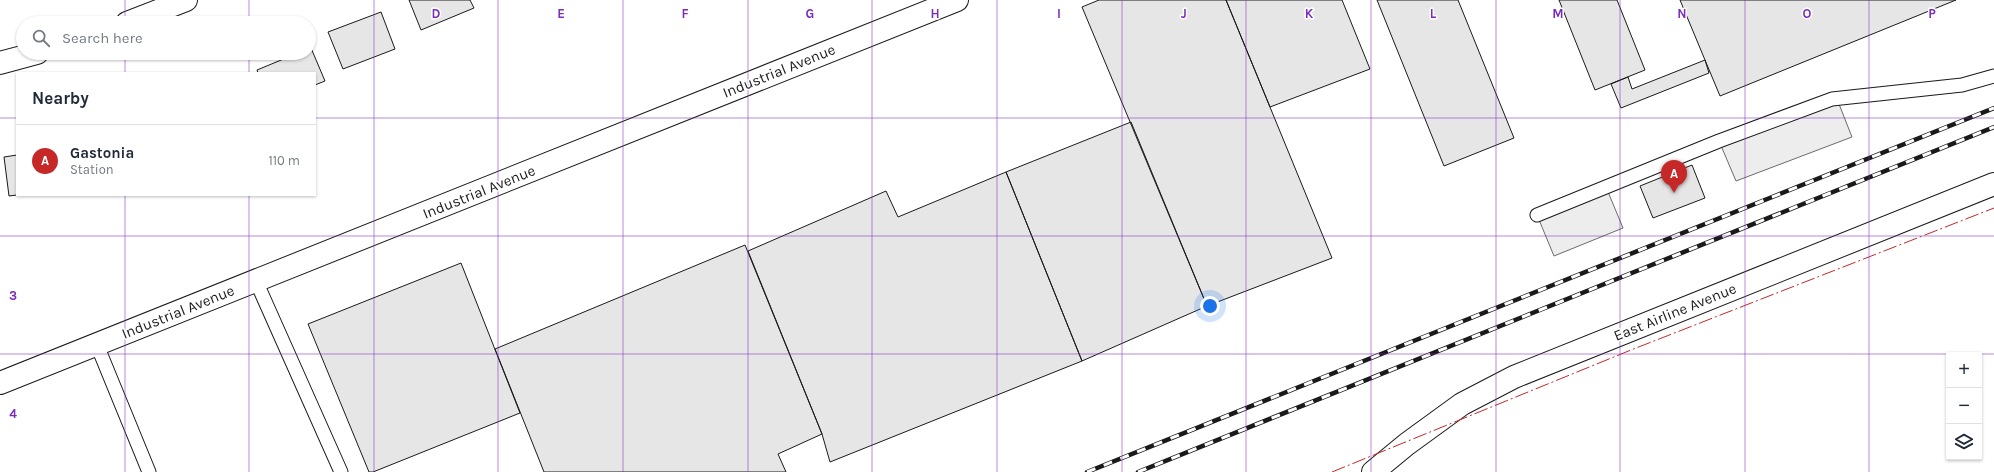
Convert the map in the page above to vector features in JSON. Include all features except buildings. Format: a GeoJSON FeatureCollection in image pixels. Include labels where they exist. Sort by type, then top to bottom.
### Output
{"type":"FeatureCollection","features":[{"type":"Feature","properties":{"kind":"street"},"geometry":{"type":"LineString","coordinates":[[145,16],[186,0]]}},
{"type":"Feature","properties":{"kind":"street","name":"Industrial Avenue"},"geometry":{"type":"LineString","coordinates":[[0,383],[957,0]]}},
{"type":"Feature","properties":{"kind":"street"},"geometry":{"type":"LineString","coordinates":[[0,63],[16,59]]}},
{"type":"Feature","properties":{"kind":"street","name":"East Airline Avenue"},"geometry":{"type":"LineString","coordinates":[[1373,472],[1407,444],[1462,404],[1514,377],[1994,184]]}},
{"type":"Feature","properties":{"kind":"lane"},"geometry":{"type":"LineString","coordinates":[[1537,215],[1720,141],[1832,99],[1962,85],[1994,76]]}},
{"type":"Feature","properties":{"kind":"lane"},"geometry":{"type":"LineString","coordinates":[[256,281],[341,472]]}},
{"type":"Feature","properties":{"kind":"lane"},"geometry":{"type":"LineString","coordinates":[[97,345],[149,472]]}},
{"type":"Feature","properties":{"kind":"shaded area"},"geometry":{"type":"Polygon","coordinates":[[[1837,99],[1852,137],[1736,181],[1719,141],[1837,99]]]}},
{"type":"Feature","properties":{"kind":"shaded area"},"geometry":{"type":"Polygon","coordinates":[[[1606,187],[1623,228],[1554,256],[1537,215],[1606,187]]]}},
{"type":"Feature","properties":{"kind":"railway"},"geometry":{"type":"LineString","coordinates":[[1087,472],[1994,108]]}},
{"type":"Feature","properties":{"kind":"railway"},"geometry":{"type":"LineString","coordinates":[[1138,472],[1994,127]]}},
{"type":"Feature","properties":{"kind":"power"},"geometry":{"type":"LineString","coordinates":[[1332,472],[1631,350],[1994,208]]}},
{"type":"Feature","properties":{"kind":"place","name":"Gastonia"},"geometry":{"type":"Point","coordinates":[1674,193]}}]}
